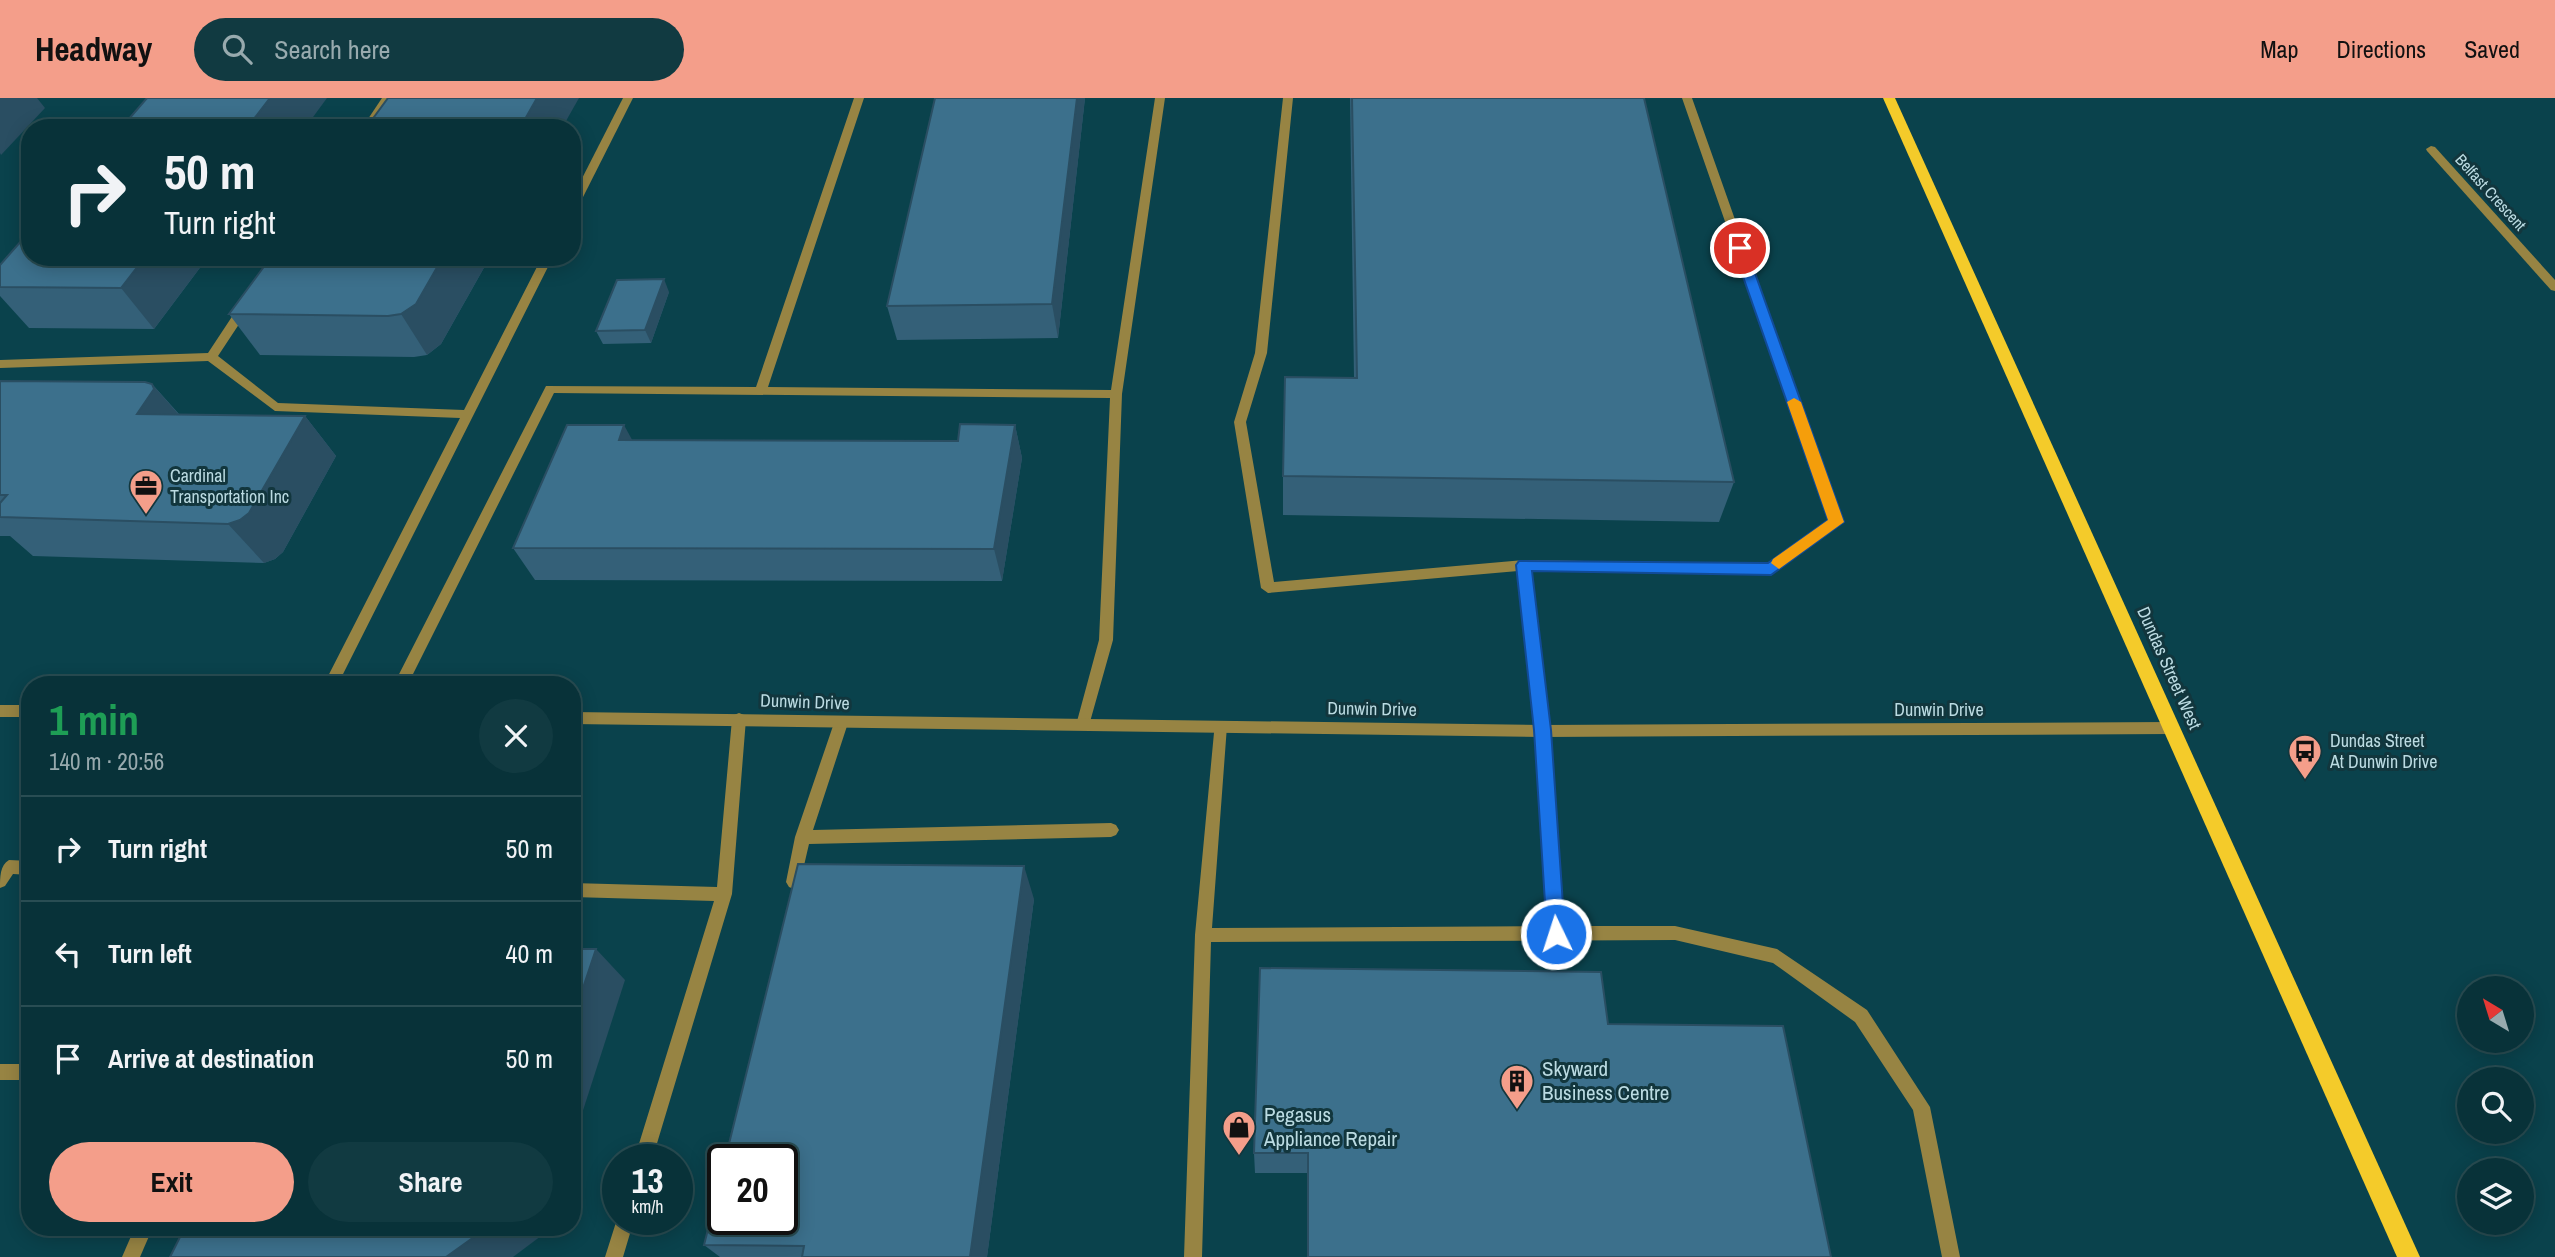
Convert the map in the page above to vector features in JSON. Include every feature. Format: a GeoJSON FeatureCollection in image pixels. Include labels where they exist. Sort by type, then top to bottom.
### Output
{"type":"FeatureCollection","features":[{"type":"Feature","properties":{"kind":"main road","name":"Dundas Street West"},"geometry":{"type":"LineString","coordinates":[[1889,98],[2409,1257]]}},
{"type":"Feature","properties":{"kind":"street"},"geometry":{"type":"LineString","coordinates":[[373,119],[387,98]]}},
{"type":"Feature","properties":{"kind":"street"},"geometry":{"type":"LineString","coordinates":[[581,191],[628,98]]}},
{"type":"Feature","properties":{"kind":"street"},"geometry":{"type":"LineString","coordinates":[[761,391],[859,98]]}},
{"type":"Feature","properties":{"kind":"street"},"geometry":{"type":"LineString","coordinates":[[1083,724],[1106,640],[1116,394],[1160,98]]}},
{"type":"Feature","properties":{"kind":"street"},"geometry":{"type":"LineString","coordinates":[[1288,98],[1261,353],[1240,422],[1268,588],[1524,565],[1771,569],[1836,522],[1687,98]]}},
{"type":"Feature","properties":{"kind":"street","name":"Belfast Crescent"},"geometry":{"type":"LineString","coordinates":[[2431,149],[2555,287]]}},
{"type":"Feature","properties":{"kind":"street"},"geometry":{"type":"LineString","coordinates":[[335,676],[543,266]]}},
{"type":"Feature","properties":{"kind":"street"},"geometry":{"type":"LineString","coordinates":[[211,357],[256,291]]}},
{"type":"Feature","properties":{"kind":"street"},"geometry":{"type":"LineString","coordinates":[[0,364],[211,357],[275,407],[469,414]]}},
{"type":"Feature","properties":{"kind":"street"},"geometry":{"type":"LineString","coordinates":[[405,676],[550,389],[1116,394]]}},
{"type":"Feature","properties":{"kind":"street"},"geometry":{"type":"LineString","coordinates":[[1524,565],[1542,730],[1556,934]]}},
{"type":"Feature","properties":{"kind":"street"},"geometry":{"type":"LineString","coordinates":[[0,711],[21,711]]}},
{"type":"Feature","properties":{"kind":"street","name":"Dunwin Drive"},"geometry":{"type":"LineString","coordinates":[[581,718],[1542,730],[2171,728]]}},
{"type":"Feature","properties":{"kind":"street"},"geometry":{"type":"LineString","coordinates":[[648,1144],[724,894],[739,719]]}},
{"type":"Feature","properties":{"kind":"street"},"geometry":{"type":"LineString","coordinates":[[790,905],[803,837],[841,723]]}},
{"type":"Feature","properties":{"kind":"street"},"geometry":{"type":"LineString","coordinates":[[1193,1257],[1203,935],[1220,726]]}},
{"type":"Feature","properties":{"kind":"street"},"geometry":{"type":"LineString","coordinates":[[803,837],[1111,831]]}},
{"type":"Feature","properties":{"kind":"street"},"geometry":{"type":"LineString","coordinates":[[0,881],[9,867],[21,868]]}},
{"type":"Feature","properties":{"kind":"street"},"geometry":{"type":"LineString","coordinates":[[581,890],[724,894]]}},
{"type":"Feature","properties":{"kind":"street"},"geometry":{"type":"LineString","coordinates":[[1203,935],[1675,933],[1777,956],[1861,1016],[1921,1107],[1951,1257]]}},
{"type":"Feature","properties":{"kind":"street"},"geometry":{"type":"LineString","coordinates":[[0,1072],[21,1072]]}},
{"type":"Feature","properties":{"kind":"street"},"geometry":{"type":"LineString","coordinates":[[614,1257],[621,1235]]}},
{"type":"Feature","properties":{"kind":"street"},"geometry":{"type":"LineString","coordinates":[[131,1257],[140,1236]]}},
{"type":"Feature","properties":{"kind":"building"},"geometry":{"type":"Polygon","coordinates":[[[147,98],[270,98],[254,119],[129,119],[147,98]]]}},
{"type":"Feature","properties":{"kind":"building"},"geometry":{"type":"Polygon","coordinates":[[[388,98],[537,98],[525,119],[373,119],[388,98]]]}},
{"type":"Feature","properties":{"kind":"building"},"geometry":{"type":"Polygon","coordinates":[[[935,98],[1077,98],[1052,304],[887,306],[935,98]]]}},
{"type":"Feature","properties":{"kind":"building"},"geometry":{"type":"Polygon","coordinates":[[[1352,98],[1644,98],[1734,482],[1283,476],[1285,377],[1357,378],[1352,98]]]}},
{"type":"Feature","properties":{"kind":"building"},"geometry":{"type":"Polygon","coordinates":[[[21,241],[21,266],[138,266],[121,288],[0,287],[0,265],[21,241]]]}},
{"type":"Feature","properties":{"kind":"building"},"geometry":{"type":"Polygon","coordinates":[[[264,266],[438,266],[416,304],[401,314],[229,314],[264,266]]]}},
{"type":"Feature","properties":{"kind":"building"},"geometry":{"type":"Polygon","coordinates":[[[664,279],[645,330],[596,331],[617,280],[664,279]]]}},
{"type":"Feature","properties":{"kind":"building"},"geometry":{"type":"Polygon","coordinates":[[[0,381],[152,384],[154,389],[137,414],[305,416],[249,513],[228,524],[0,517],[0,503],[7,495],[0,495],[0,381]]]}},
{"type":"Feature","properties":{"kind":"building"},"geometry":{"type":"Polygon","coordinates":[[[960,424],[1015,425],[994,549],[513,548],[567,425],[624,425],[619,440],[958,441],[960,424]]]}},
{"type":"Feature","properties":{"kind":"building"},"geometry":{"type":"Polygon","coordinates":[[[798,864],[1024,866],[970,1257],[802,1257],[804,1246],[704,1245],[707,1233],[798,1235],[798,1144],[729,1144],[798,864]]]}},
{"type":"Feature","properties":{"kind":"building"},"geometry":{"type":"Polygon","coordinates":[[[581,949],[596,949],[581,994],[581,949]]]}},
{"type":"Feature","properties":{"kind":"building","name":"Skyward Business Centre"},"geometry":{"type":"Polygon","coordinates":[[[1260,968],[1601,972],[1608,1024],[1783,1026],[1831,1257],[1308,1257],[1308,1153],[1254,1153],[1260,968]]]}},
{"type":"Feature","properties":{"kind":"building"},"geometry":{"type":"Polygon","coordinates":[[[180,1236],[475,1236],[446,1257],[170,1257],[180,1236]]]}},
{"type":"Feature","properties":{"kind":"slow traffic"},"geometry":{"type":"LineString","coordinates":[[1779,563],[1836,522],[1794,402]]}},
{"type":"Feature","properties":{"kind":"place","name":"Cardinal Transportation Inc"},"geometry":{"type":"Point","coordinates":[146,516]}},
{"type":"Feature","properties":{"kind":"place","name":"Dundas Street At Dunwin Drive"},"geometry":{"type":"Point","coordinates":[2305,781]}},
{"type":"Feature","properties":{"kind":"place","name":"Skyward Business Centre"},"geometry":{"type":"Point","coordinates":[1517,1111]}},
{"type":"Feature","properties":{"kind":"place","name":"Pegasus Appliance Repair"},"geometry":{"type":"Point","coordinates":[1239,1157]}},
{"type":"Feature","properties":{"kind":"route"},"geometry":{"type":"LineString","coordinates":[[1556,934],[1542,730],[1524,565],[1771,569],[1836,522],[1740,248]]}}]}
